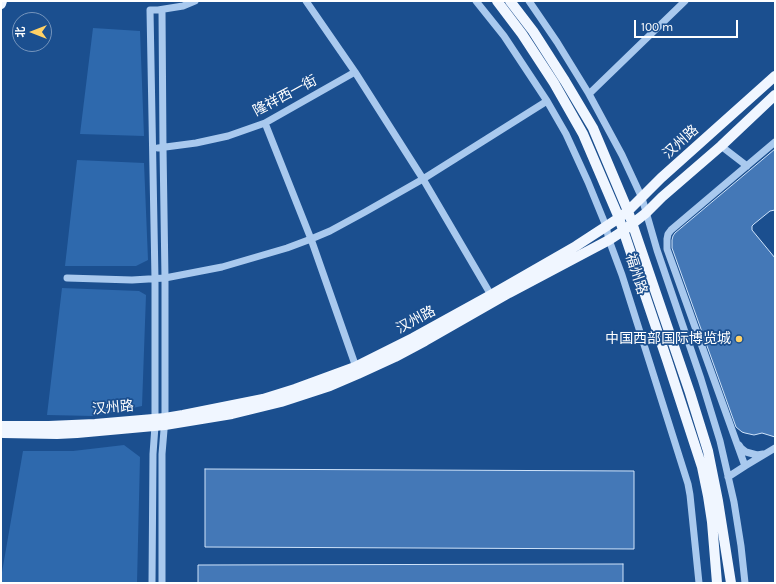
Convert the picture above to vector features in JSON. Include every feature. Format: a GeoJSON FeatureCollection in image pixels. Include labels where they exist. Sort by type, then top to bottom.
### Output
{"type":"FeatureCollection","features":[{"type":"Feature","properties":{"kind":"main road","name":"福州路"},"geometry":{"type":"LineString","coordinates":[[497,1],[522,34],[554,83],[583,134],[623,231],[702,467],[712,522],[717,583]]}},
{"type":"Feature","properties":{"kind":"main road","name":"福州路"},"geometry":{"type":"LineString","coordinates":[[510,1],[533,32],[593,128],[633,224],[708,451],[731,583]]}},
{"type":"Feature","properties":{"kind":"main road","name":"汉州路"},"geometry":{"type":"LineString","coordinates":[[357,370],[576,246],[628,211],[667,173],[775,76]]}},
{"type":"Feature","properties":{"kind":"main road","name":"汉州路"},"geometry":{"type":"LineString","coordinates":[[1,432],[57,434],[160,422],[182,415],[263,399],[395,357],[509,293],[610,240],[633,224],[721,146],[775,95]]}},
{"type":"Feature","properties":{"kind":"main road","name":"汉州路"},"geometry":{"type":"LineString","coordinates":[[1,426],[160,422]]}},
{"type":"Feature","properties":{"kind":"street"},"geometry":{"type":"LineString","coordinates":[[162,583],[162,454],[155,279],[150,10],[162,10],[183,6],[195,1]]}},
{"type":"Feature","properties":{"kind":"street"},"geometry":{"type":"LineString","coordinates":[[306,1],[355,72],[423,179],[491,295]]}},
{"type":"Feature","properties":{"kind":"street","name":"福州路"},"geometry":{"type":"LineString","coordinates":[[476,1],[504,36],[547,101],[566,134],[606,226],[688,484],[699,583]]}},
{"type":"Feature","properties":{"kind":"street","name":"福州路"},"geometry":{"type":"LineString","coordinates":[[529,1],[557,42],[589,94],[622,155],[642,198],[657,250],[718,434],[734,502],[745,583]]}},
{"type":"Feature","properties":{"kind":"street"},"geometry":{"type":"LineString","coordinates":[[589,94],[685,1]]}},
{"type":"Feature","properties":{"kind":"street"},"geometry":{"type":"LineString","coordinates":[[152,583],[153,454],[160,422],[165,278],[162,148],[162,10]]}},
{"type":"Feature","properties":{"kind":"street","name":"隆祥西一街"},"geometry":{"type":"LineString","coordinates":[[153,148],[196,143],[228,136],[265,123],[355,72]]}},
{"type":"Feature","properties":{"kind":"street"},"geometry":{"type":"LineString","coordinates":[[67,278],[132,280],[165,278],[222,267],[287,248],[330,231],[358,216],[423,179],[547,101]]}},
{"type":"Feature","properties":{"kind":"street"},"geometry":{"type":"LineString","coordinates":[[265,123],[311,239],[357,370]]}},
{"type":"Feature","properties":{"kind":"street"},"geometry":{"type":"LineString","coordinates":[[745,466],[667,249],[667,244],[668,234],[671,230],[775,142]]}},
{"type":"Feature","properties":{"kind":"street"},"geometry":{"type":"LineString","coordinates":[[721,146],[747,166]]}},
{"type":"Feature","properties":{"kind":"street"},"geometry":{"type":"LineString","coordinates":[[737,442],[746,452],[757,455],[765,454]]}},
{"type":"Feature","properties":{"kind":"street"},"geometry":{"type":"LineString","coordinates":[[728,477],[775,448]]}},
{"type":"Feature","properties":{"kind":"shaded area"},"geometry":{"type":"Polygon","coordinates":[[[93,28],[140,31],[144,136],[80,134],[93,28]]]}},
{"type":"Feature","properties":{"kind":"shaded area"},"geometry":{"type":"Polygon","coordinates":[[[77,160],[144,163],[148,260],[136,266],[65,266],[77,160]]]}},
{"type":"Feature","properties":{"kind":"shaded area"},"geometry":{"type":"Polygon","coordinates":[[[62,288],[139,291],[146,295],[142,406],[94,416],[47,415],[62,288]]]}},
{"type":"Feature","properties":{"kind":"shaded area"},"geometry":{"type":"Polygon","coordinates":[[[124,445],[140,457],[137,583],[1,583],[23,451],[73,451],[124,445]]]}},
{"type":"Feature","properties":{"kind":"building","name":"中国西部国际博览城"},"geometry":{"type":"Polygon","coordinates":[[[775,149],[775,210],[770,211],[754,224],[752,226],[752,230],[775,258],[775,437],[762,433],[754,435],[745,433],[736,427],[672,248],[672,240],[675,233],[775,149]]]}},
{"type":"Feature","properties":{"kind":"building"},"geometry":{"type":"Polygon","coordinates":[[[205,469],[634,471],[634,549],[205,547],[205,469]]]}},
{"type":"Feature","properties":{"kind":"building"},"geometry":{"type":"Polygon","coordinates":[[[623,564],[623,583],[198,583],[198,565],[623,564]]]}},
{"type":"Feature","properties":{"kind":"place","name":"中国西部国际博览城"},"geometry":{"type":"Point","coordinates":[739,339]}}]}
